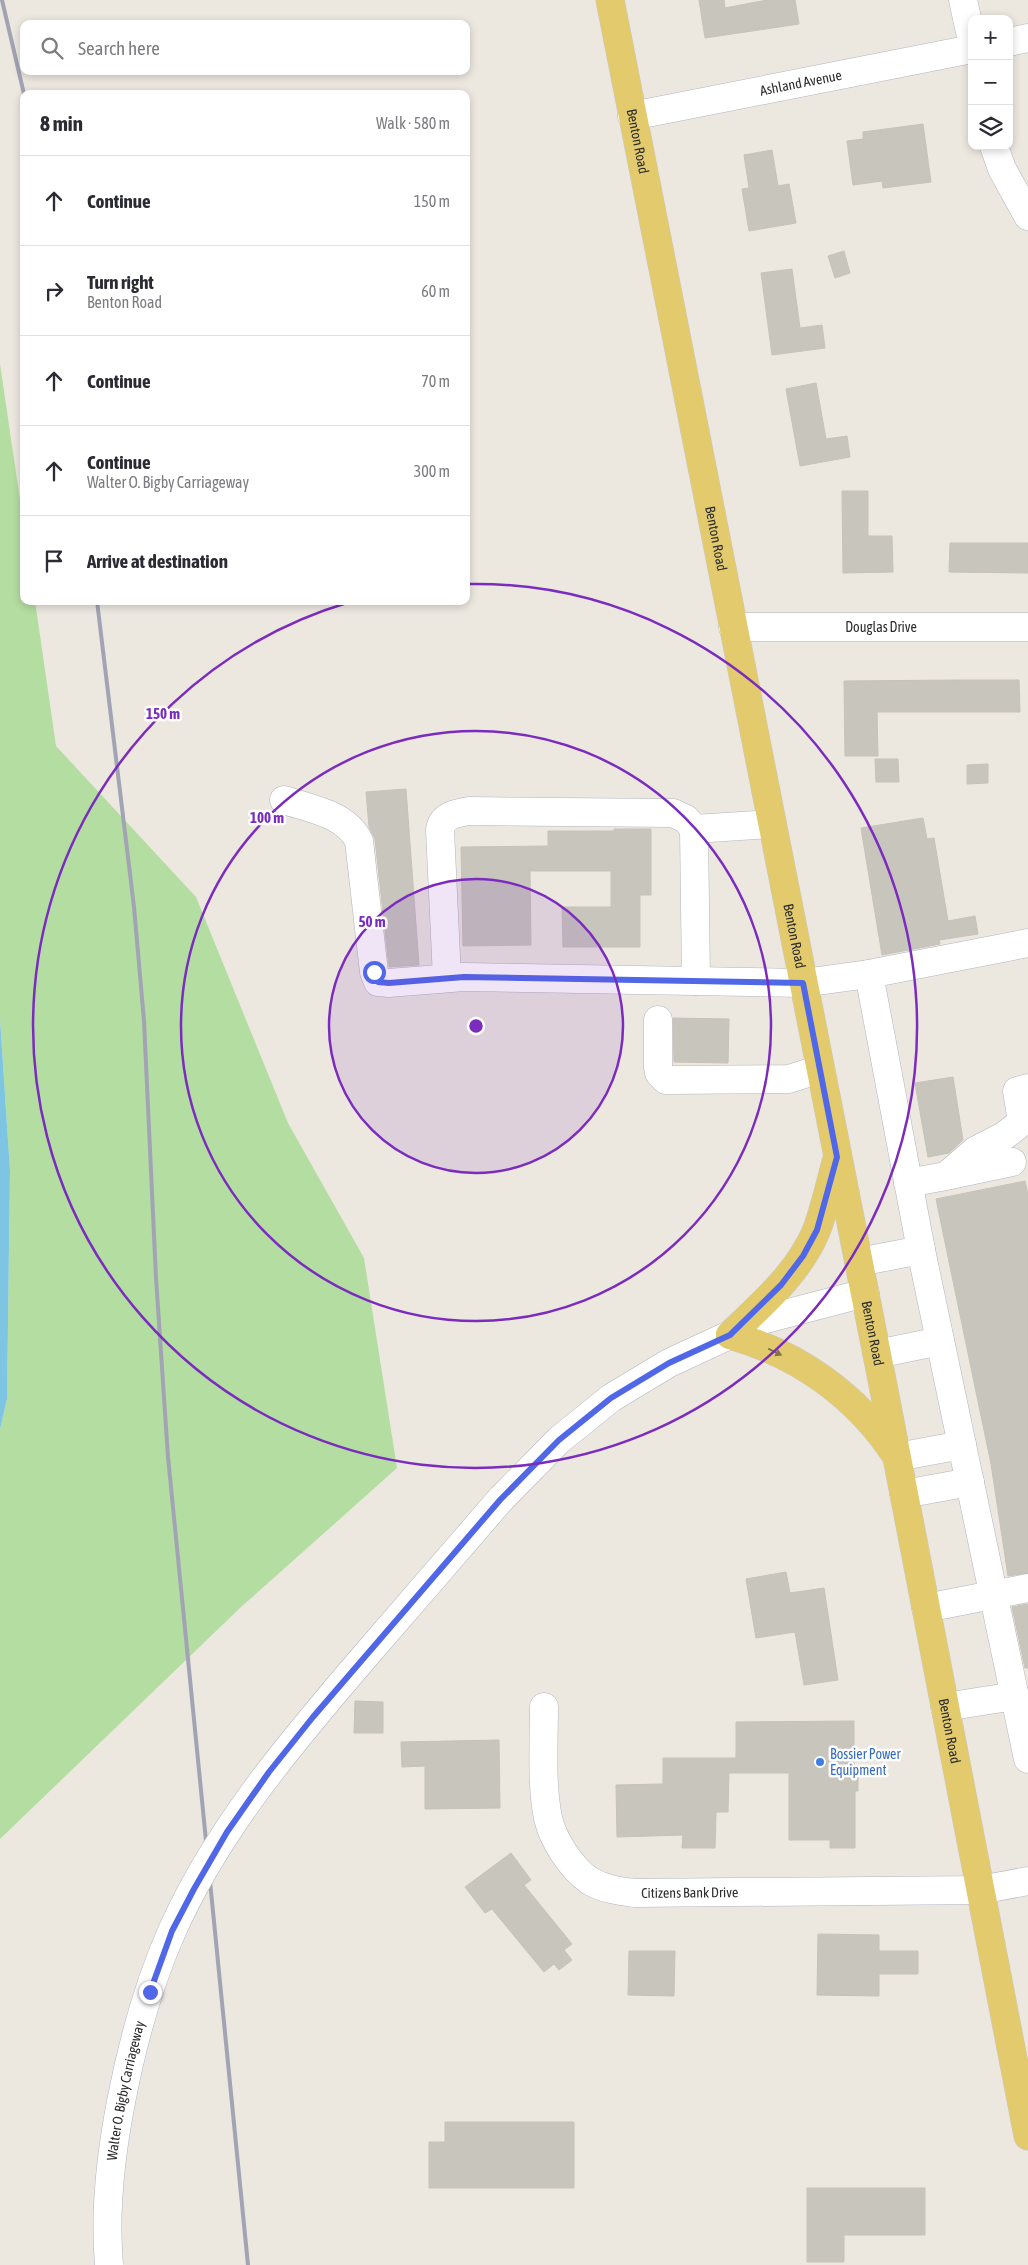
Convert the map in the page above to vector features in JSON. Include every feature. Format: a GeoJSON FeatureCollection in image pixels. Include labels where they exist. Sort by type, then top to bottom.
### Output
{"type":"FeatureCollection","features":[{"type":"Feature","properties":{"kind":"main road","name":"Benton Road"},"geometry":{"type":"LineString","coordinates":[[610,0],[859,1262],[1027,2129]]}},
{"type":"Feature","properties":{"kind":"main road"},"geometry":{"type":"LineString","coordinates":[[837,1157],[817,1230],[803,1256],[781,1285],[730,1335],[764,1346],[802,1365],[832,1384],[854,1404],[897,1457]]}},
{"type":"Feature","properties":{"kind":"street"},"geometry":{"type":"LineString","coordinates":[[963,0],[968,23]]}},
{"type":"Feature","properties":{"kind":"street"},"geometry":{"type":"LineString","coordinates":[[1013,41],[1028,38]]}},
{"type":"Feature","properties":{"kind":"street","name":"Ashland Avenue"},"geometry":{"type":"LineString","coordinates":[[632,116],[968,50]]}},
{"type":"Feature","properties":{"kind":"street"},"geometry":{"type":"LineString","coordinates":[[995,150],[1002,169],[1028,216]]}},
{"type":"Feature","properties":{"kind":"street","name":"Douglas Drive"},"geometry":{"type":"LineString","coordinates":[[733,628],[1028,627]]}},
{"type":"Feature","properties":{"kind":"street"},"geometry":{"type":"LineString","coordinates":[[284,800],[337,818],[353,829],[359,841],[374,972],[378,982],[389,983],[464,977],[803,983],[869,974],[1028,943]]}},
{"type":"Feature","properties":{"kind":"street"},"geometry":{"type":"LineString","coordinates":[[447,978],[440,830],[441,824],[452,814],[469,811],[673,813],[686,819],[694,829],[696,981]]}},
{"type":"Feature","properties":{"kind":"street"},"geometry":{"type":"LineString","coordinates":[[694,829],[772,824]]}},
{"type":"Feature","properties":{"kind":"street"},"geometry":{"type":"LineString","coordinates":[[869,974],[921,1250],[1028,1759]]}},
{"type":"Feature","properties":{"kind":"street"},"geometry":{"type":"LineString","coordinates":[[658,1020],[658,1067],[659,1073],[666,1080],[789,1079],[820,1069]]}},
{"type":"Feature","properties":{"kind":"street"},"geometry":{"type":"LineString","coordinates":[[946,1176],[975,1151],[1004,1136],[1025,1122],[1017,1091],[1028,1088]]}},
{"type":"Feature","properties":{"kind":"street"},"geometry":{"type":"LineString","coordinates":[[908,1183],[1012,1162]]}},
{"type":"Feature","properties":{"kind":"street"},"geometry":{"type":"LineString","coordinates":[[859,1262],[921,1250]]}},
{"type":"Feature","properties":{"kind":"street","name":"Walter O. Bigby Carriageway"},"geometry":{"type":"LineString","coordinates":[[109,2265],[107,2239],[110,2181],[118,2115],[129,2060],[150,1992],[172,1931],[227,1832],[269,1772],[313,1717],[500,1500],[559,1440],[611,1398],[669,1363],[762,1320],[864,1294]]}},
{"type":"Feature","properties":{"kind":"street"},"geometry":{"type":"LineString","coordinates":[[877,1354],[940,1341]]}},
{"type":"Feature","properties":{"kind":"street"},"geometry":{"type":"LineString","coordinates":[[897,1457],[962,1445]]}},
{"type":"Feature","properties":{"kind":"street"},"geometry":{"type":"LineString","coordinates":[[904,1494],[970,1482]]}},
{"type":"Feature","properties":{"kind":"street"},"geometry":{"type":"LineString","coordinates":[[926,1608],[1028,1588]]}},
{"type":"Feature","properties":{"kind":"street"},"geometry":{"type":"LineString","coordinates":[[945,1707],[1015,1696]]}},
{"type":"Feature","properties":{"kind":"street","name":"Citizens Bank Drive"},"geometry":{"type":"LineString","coordinates":[[544,1707],[548,1820],[556,1838],[575,1866],[590,1880],[603,1887],[634,1894],[980,1890],[1028,1881]]}},
{"type":"Feature","properties":{"kind":"green space"},"geometry":{"type":"Polygon","coordinates":[[[0,364],[20,500],[20,605],[36,605],[56,746],[196,897],[288,1123],[364,1258],[397,1468],[240,1608],[0,1839],[0,1429],[7,1399],[10,1171],[0,1019],[0,364]]]}},
{"type":"Feature","properties":{"kind":"water"},"geometry":{"type":"Polygon","coordinates":[[[0,1019],[10,1171],[7,1399],[0,1429],[0,1019]]]}},
{"type":"Feature","properties":{"kind":"building"},"geometry":{"type":"Polygon","coordinates":[[[699,0],[724,0],[725,8],[767,0],[795,0],[799,24],[705,38],[699,0]]]}},
{"type":"Feature","properties":{"kind":"building"},"geometry":{"type":"Polygon","coordinates":[[[923,124],[931,182],[883,188],[882,181],[853,185],[847,141],[863,139],[863,132],[923,124]]]}},
{"type":"Feature","properties":{"kind":"building"},"geometry":{"type":"Polygon","coordinates":[[[772,150],[778,186],[789,184],[796,223],[749,231],[742,189],[749,188],[744,155],[772,150]]]}},
{"type":"Feature","properties":{"kind":"building"},"geometry":{"type":"Polygon","coordinates":[[[844,251],[850,273],[835,278],[828,256],[844,251]]]}},
{"type":"Feature","properties":{"kind":"building"},"geometry":{"type":"Polygon","coordinates":[[[792,269],[800,328],[822,325],[825,348],[772,355],[761,273],[792,269]]]}},
{"type":"Feature","properties":{"kind":"building"},"geometry":{"type":"Polygon","coordinates":[[[816,383],[826,439],[847,436],[850,457],[800,466],[786,389],[816,383]]]}},
{"type":"Feature","properties":{"kind":"building"},"geometry":{"type":"Polygon","coordinates":[[[842,491],[868,491],[868,536],[892,536],[893,572],[843,573],[842,491]]]}},
{"type":"Feature","properties":{"kind":"building"},"geometry":{"type":"Polygon","coordinates":[[[950,543],[1028,543],[1028,573],[949,572],[950,543]]]}},
{"type":"Feature","properties":{"kind":"building"},"geometry":{"type":"Polygon","coordinates":[[[1019,680],[1020,712],[877,712],[878,756],[845,756],[844,681],[1019,680]]]}},
{"type":"Feature","properties":{"kind":"building"},"geometry":{"type":"Polygon","coordinates":[[[875,759],[898,759],[899,782],[876,782],[875,759]]]}},
{"type":"Feature","properties":{"kind":"building"},"geometry":{"type":"Polygon","coordinates":[[[988,764],[988,783],[967,784],[967,765],[988,764]]]}},
{"type":"Feature","properties":{"kind":"building"},"geometry":{"type":"Polygon","coordinates":[[[406,789],[419,965],[389,967],[375,839],[369,827],[366,792],[406,789]]]}},
{"type":"Feature","properties":{"kind":"building"},"geometry":{"type":"Polygon","coordinates":[[[923,818],[927,839],[934,838],[948,921],[975,916],[978,934],[939,940],[940,944],[882,955],[861,828],[923,818]]]}},
{"type":"Feature","properties":{"kind":"building"},"geometry":{"type":"Polygon","coordinates":[[[614,829],[651,829],[651,895],[640,895],[640,947],[563,947],[562,907],[611,907],[611,871],[530,871],[531,945],[463,946],[461,847],[548,846],[548,831],[614,831],[614,829]]]}},
{"type":"Feature","properties":{"kind":"building"},"geometry":{"type":"Polygon","coordinates":[[[673,1018],[729,1019],[728,1063],[674,1062],[673,1018]]]}},
{"type":"Feature","properties":{"kind":"building"},"geometry":{"type":"Polygon","coordinates":[[[953,1077],[963,1140],[949,1153],[928,1157],[915,1083],[953,1077]]]}},
{"type":"Feature","properties":{"kind":"building"},"geometry":{"type":"Polygon","coordinates":[[[1025,1181],[1028,1194],[1028,1573],[1008,1576],[991,1464],[936,1199],[1025,1181]]]}},
{"type":"Feature","properties":{"kind":"building"},"geometry":{"type":"Polygon","coordinates":[[[786,1572],[790,1593],[824,1588],[838,1680],[804,1685],[795,1632],[756,1638],[746,1579],[786,1572]]]}},
{"type":"Feature","properties":{"kind":"building"},"geometry":{"type":"Polygon","coordinates":[[[1028,1604],[1028,1668],[1025,1668],[1012,1607],[1028,1604]]]}},
{"type":"Feature","properties":{"kind":"building"},"geometry":{"type":"Polygon","coordinates":[[[355,1701],[383,1702],[383,1733],[354,1733],[355,1701]]]}},
{"type":"Feature","properties":{"kind":"building"},"geometry":{"type":"Polygon","coordinates":[[[854,1721],[854,1769],[858,1769],[858,1791],[855,1791],[855,1848],[830,1848],[830,1840],[789,1840],[789,1773],[729,1773],[728,1812],[716,1812],[715,1848],[682,1848],[683,1835],[617,1837],[616,1785],[663,1784],[663,1758],[736,1758],[736,1722],[854,1721]]]}},
{"type":"Feature","properties":{"kind":"building"},"geometry":{"type":"Polygon","coordinates":[[[499,1740],[500,1808],[425,1809],[425,1766],[402,1767],[401,1742],[499,1740]]]}},
{"type":"Feature","properties":{"kind":"building"},"geometry":{"type":"Polygon","coordinates":[[[511,1853],[531,1880],[524,1885],[572,1944],[564,1950],[572,1960],[559,1970],[554,1964],[544,1972],[492,1909],[485,1913],[465,1887],[511,1853]]]}},
{"type":"Feature","properties":{"kind":"building"},"geometry":{"type":"Polygon","coordinates":[[[818,1934],[879,1935],[879,1951],[918,1951],[918,1974],[879,1974],[879,1996],[817,1995],[818,1934]]]}},
{"type":"Feature","properties":{"kind":"building"},"geometry":{"type":"Polygon","coordinates":[[[629,1951],[675,1951],[674,1996],[628,1995],[629,1951]]]}},
{"type":"Feature","properties":{"kind":"building"},"geometry":{"type":"Polygon","coordinates":[[[445,2122],[574,2122],[574,2188],[429,2188],[429,2142],[445,2142],[445,2122]]]}},
{"type":"Feature","properties":{"kind":"building"},"geometry":{"type":"Polygon","coordinates":[[[807,2188],[925,2188],[925,2235],[844,2235],[844,2262],[807,2262],[807,2188]]]}},
{"type":"Feature","properties":{"kind":"railway"},"geometry":{"type":"LineString","coordinates":[[2,0],[23,90]]}},
{"type":"Feature","properties":{"kind":"railway"},"geometry":{"type":"LineString","coordinates":[[97,605],[134,907],[144,1021],[156,1278],[168,1457],[248,2265]]}},
{"type":"Feature","properties":{"kind":"place","name":"Bossier Power Equipment"},"geometry":{"type":"Point","coordinates":[820,1762]}},
{"type":"Feature","properties":{"kind":"route"},"geometry":{"type":"LineString","coordinates":[[150,1992],[172,1931],[227,1832],[269,1772],[313,1717],[500,1500],[559,1440],[611,1398],[669,1363],[730,1335],[781,1285],[803,1256],[817,1230],[837,1157],[803,983],[464,977],[389,983],[378,982],[374,972]]}}]}
